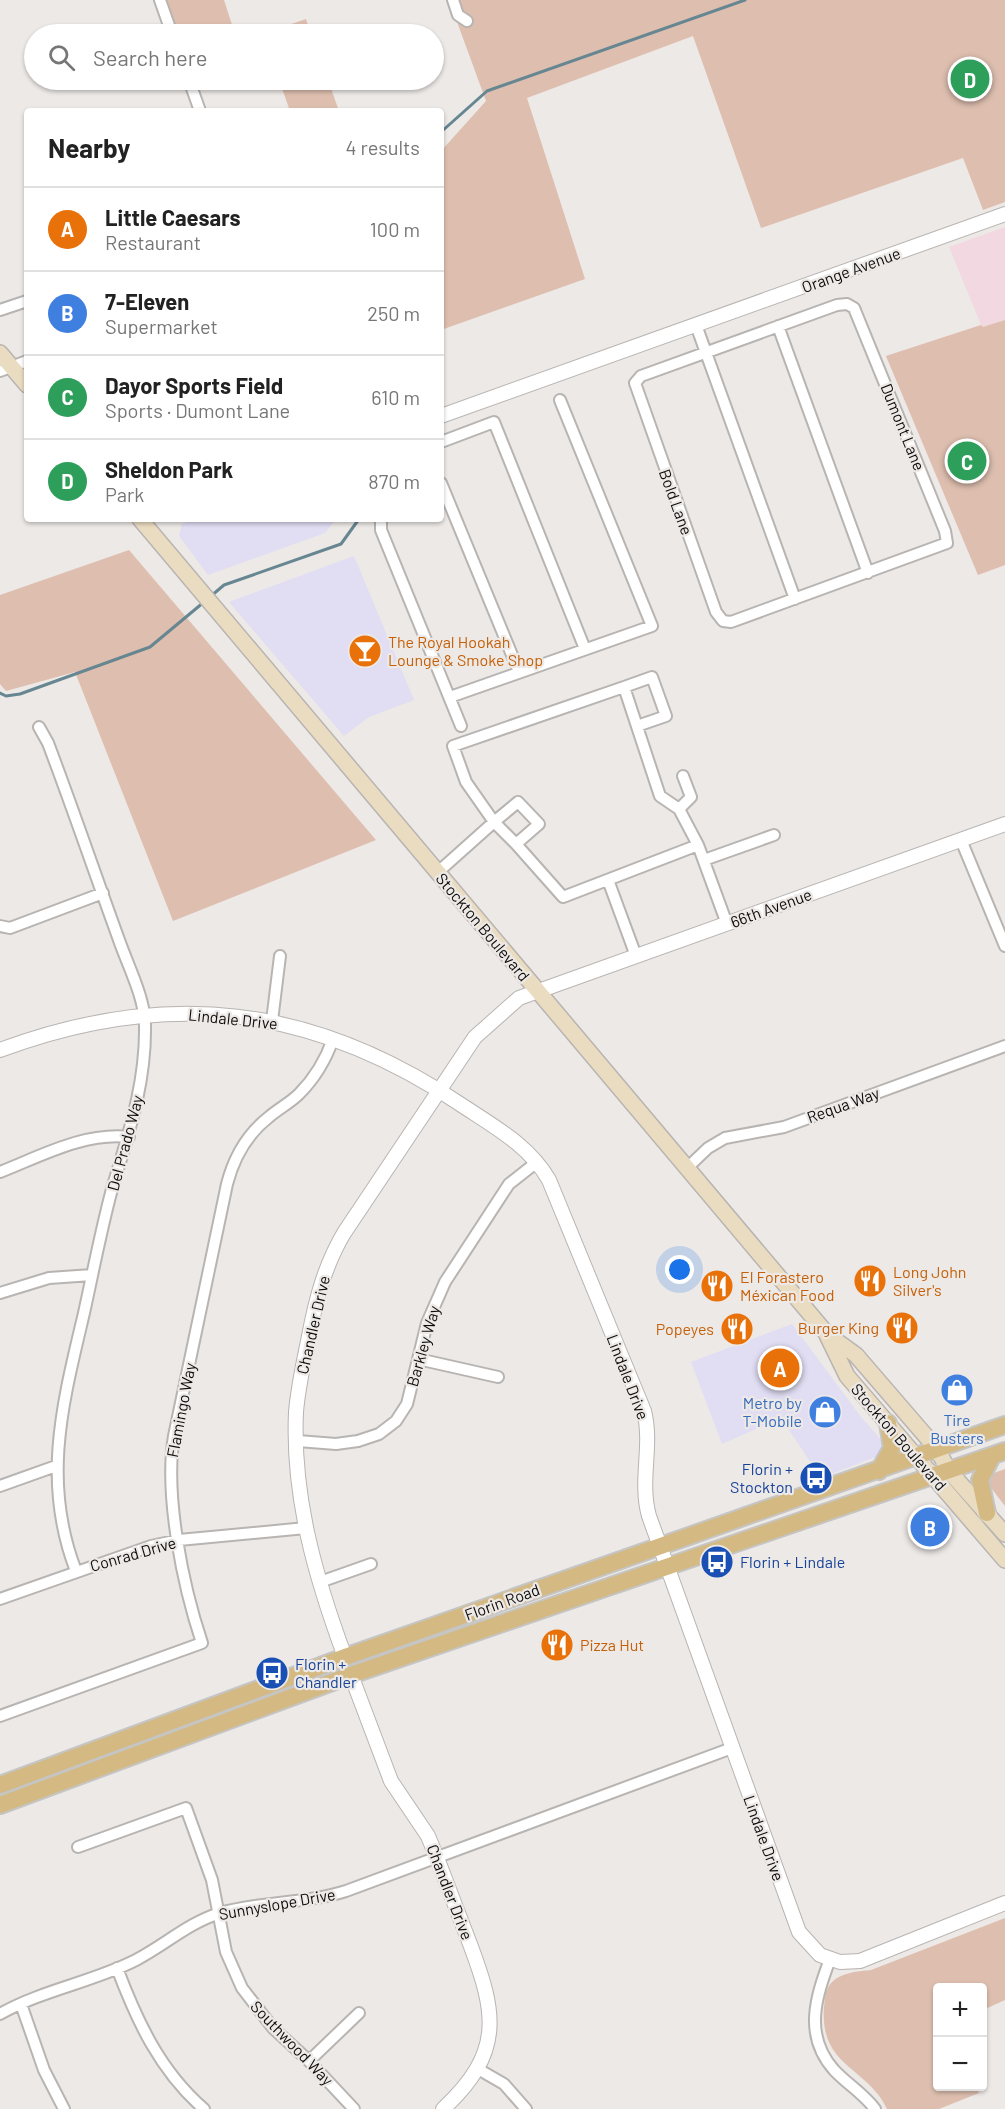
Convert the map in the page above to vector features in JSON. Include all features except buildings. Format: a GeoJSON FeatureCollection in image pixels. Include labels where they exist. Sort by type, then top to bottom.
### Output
{"type":"FeatureCollection","features":[{"type":"Feature","properties":{"kind":"main road"},"geometry":{"type":"LineString","coordinates":[[0,353],[6,369],[24,384]]}},
{"type":"Feature","properties":{"kind":"main road","name":"Stockton Boulevard"},"geometry":{"type":"LineString","coordinates":[[148,522],[201,592],[827,1334],[856,1355],[937,1449],[941,1474],[1005,1560]]}},
{"type":"Feature","properties":{"kind":"main road","name":"Stockton Boulevard"},"geometry":{"type":"LineString","coordinates":[[827,1334],[847,1376],[918,1458],[941,1474],[987,1514],[1005,1534]]}},
{"type":"Feature","properties":{"kind":"main road"},"geometry":{"type":"LineString","coordinates":[[879,1471],[892,1448],[888,1423]]}},
{"type":"Feature","properties":{"kind":"main road","name":"Florin Road"},"geometry":{"type":"LineString","coordinates":[[0,1785],[345,1657],[659,1546],[918,1458],[1005,1425]]}},
{"type":"Feature","properties":{"kind":"main road"},"geometry":{"type":"LineString","coordinates":[[987,1514],[980,1480],[998,1453]]}},
{"type":"Feature","properties":{"kind":"main road","name":"Florin Road"},"geometry":{"type":"LineString","coordinates":[[0,1805],[351,1675],[998,1453]]}},
{"type":"Feature","properties":{"kind":"main road"},"geometry":{"type":"LineString","coordinates":[[351,1675],[369,1649]]}},
{"type":"Feature","properties":{"kind":"main road"},"geometry":{"type":"LineString","coordinates":[[327,1684],[345,1657]]}},
{"type":"Feature","properties":{"kind":"street"},"geometry":{"type":"LineString","coordinates":[[160,0],[168,24]]}},
{"type":"Feature","properties":{"kind":"street"},"geometry":{"type":"LineString","coordinates":[[453,0],[459,15],[467,21]]}},
{"type":"Feature","properties":{"kind":"street"},"geometry":{"type":"LineString","coordinates":[[193,90],[199,108]]}},
{"type":"Feature","properties":{"kind":"street","name":"Orange Avenue"},"geometry":{"type":"LineString","coordinates":[[444,415],[1005,214]]}},
{"type":"Feature","properties":{"kind":"street"},"geometry":{"type":"LineString","coordinates":[[0,310],[24,302]]}},
{"type":"Feature","properties":{"kind":"street","name":"Dumont Lane"},"geometry":{"type":"LineString","coordinates":[[706,352],[842,304],[854,308],[948,538],[944,545],[795,599]]}},
{"type":"Feature","properties":{"kind":"street"},"geometry":{"type":"LineString","coordinates":[[696,325],[795,599]]}},
{"type":"Feature","properties":{"kind":"street"},"geometry":{"type":"LineString","coordinates":[[778,326],[868,573]]}},
{"type":"Feature","properties":{"kind":"street","name":"Bold Lane"},"geometry":{"type":"LineString","coordinates":[[706,352],[641,376],[635,382],[716,612],[723,621],[731,622],[795,599]]}},
{"type":"Feature","properties":{"kind":"street"},"geometry":{"type":"LineString","coordinates":[[6,369],[24,362]]}},
{"type":"Feature","properties":{"kind":"street"},"geometry":{"type":"LineString","coordinates":[[450,697],[652,626],[560,400]]}},
{"type":"Feature","properties":{"kind":"street"},"geometry":{"type":"LineString","coordinates":[[444,441],[494,422],[585,649]]}},
{"type":"Feature","properties":{"kind":"street"},"geometry":{"type":"LineString","coordinates":[[444,490],[519,672]]}},
{"type":"Feature","properties":{"kind":"street"},"geometry":{"type":"LineString","coordinates":[[381,522],[381,530],[461,726]]}},
{"type":"Feature","properties":{"kind":"street"},"geometry":{"type":"LineString","coordinates":[[637,726],[666,716],[652,677],[453,746],[466,782],[494,822],[563,897],[699,845]]}},
{"type":"Feature","properties":{"kind":"street"},"geometry":{"type":"LineString","coordinates":[[624,687],[660,796],[679,809],[699,845],[727,924]]}},
{"type":"Feature","properties":{"kind":"street","name":"Del Prado Way"},"geometry":{"type":"LineString","coordinates":[[39,727],[48,743],[103,893],[144,1014],[142,1076],[129,1137],[111,1193],[61,1412],[56,1466],[60,1515],[67,1547],[76,1570]]}},
{"type":"Feature","properties":{"kind":"street"},"geometry":{"type":"LineString","coordinates":[[679,809],[691,796],[683,776]]}},
{"type":"Feature","properties":{"kind":"street"},"geometry":{"type":"LineString","coordinates":[[438,872],[518,801],[539,824],[516,844]]}},
{"type":"Feature","properties":{"kind":"street","name":"66th Avenue"},"geometry":{"type":"LineString","coordinates":[[538,991],[1005,824]]}},
{"type":"Feature","properties":{"kind":"street"},"geometry":{"type":"LineString","coordinates":[[704,860],[774,835]]}},
{"type":"Feature","properties":{"kind":"street"},"geometry":{"type":"LineString","coordinates":[[962,840],[1005,946]]}},
{"type":"Feature","properties":{"kind":"street"},"geometry":{"type":"LineString","coordinates":[[608,880],[636,956]]}},
{"type":"Feature","properties":{"kind":"street"},"geometry":{"type":"LineString","coordinates":[[0,926],[10,928],[103,893]]}},
{"type":"Feature","properties":{"kind":"street"},"geometry":{"type":"LineString","coordinates":[[272,1021],[280,956]]}},
{"type":"Feature","properties":{"kind":"street","name":"Chandler Drive"},"geometry":{"type":"LineString","coordinates":[[345,1657],[320,1582],[306,1528],[297,1471],[296,1414],[301,1374],[317,1296],[328,1263],[344,1233],[475,1037],[519,998],[538,991]]}},
{"type":"Feature","properties":{"kind":"street","name":"Lindale Drive"},"geometry":{"type":"LineString","coordinates":[[0,1050],[78,1025],[144,1014],[206,1014],[272,1021],[333,1039],[385,1060],[440,1090],[510,1137],[537,1162],[549,1180],[644,1411],[649,1443],[644,1495],[659,1546],[799,1932],[812,1948],[830,1959]]}},
{"type":"Feature","properties":{"kind":"street","name":"Flamingo Way"},"geometry":{"type":"LineString","coordinates":[[0,1716],[202,1642],[185,1585],[172,1492],[172,1447],[230,1173],[238,1154],[256,1129],[298,1095],[312,1079],[333,1039]]}},
{"type":"Feature","properties":{"kind":"street","name":"Requa Way"},"geometry":{"type":"LineString","coordinates":[[687,1168],[708,1148],[725,1138],[784,1127],[1005,1046]]}},
{"type":"Feature","properties":{"kind":"street"},"geometry":{"type":"LineString","coordinates":[[0,1172],[83,1140],[108,1135],[129,1137]]}},
{"type":"Feature","properties":{"kind":"street","name":"Barkley Way"},"geometry":{"type":"LineString","coordinates":[[298,1441],[347,1443],[369,1438],[388,1428],[407,1404],[427,1323],[445,1282],[509,1184],[537,1162]]}},
{"type":"Feature","properties":{"kind":"street"},"geometry":{"type":"LineString","coordinates":[[0,1293],[49,1278],[92,1275]]}},
{"type":"Feature","properties":{"kind":"street"},"geometry":{"type":"LineString","coordinates":[[418,1359],[498,1377]]}},
{"type":"Feature","properties":{"kind":"street"},"geometry":{"type":"LineString","coordinates":[[0,1486],[56,1466]]}},
{"type":"Feature","properties":{"kind":"street","name":"Conrad Drive"},"geometry":{"type":"LineString","coordinates":[[0,1599],[114,1557],[179,1540],[306,1528]]}},
{"type":"Feature","properties":{"kind":"street"},"geometry":{"type":"LineString","coordinates":[[320,1582],[371,1564]]}},
{"type":"Feature","properties":{"kind":"street","name":"Chandler Drive"},"geometry":{"type":"LineString","coordinates":[[351,1675],[391,1781],[428,1836],[487,1991],[490,2025],[486,2048],[477,2068],[463,2089],[443,2109]]}},
{"type":"Feature","properties":{"kind":"street","name":"Sunnyslope Drive"},"geometry":{"type":"LineString","coordinates":[[0,2014],[117,1968],[144,1955],[180,1931],[218,1914],[256,1905],[333,1895],[732,1748]]}},
{"type":"Feature","properties":{"kind":"street","name":"Southwood Way"},"geometry":{"type":"LineString","coordinates":[[78,1847],[186,1808],[212,1881],[226,1952],[242,1988],[273,2028],[309,2061],[354,2109]]}},
{"type":"Feature","properties":{"kind":"street"},"geometry":{"type":"LineString","coordinates":[[875,2109],[834,2069],[817,2042],[814,2009],[830,1959],[849,1962],[870,1958],[1005,1904]]}},
{"type":"Feature","properties":{"kind":"street"},"geometry":{"type":"LineString","coordinates":[[117,1968],[133,2010],[152,2047],[176,2080],[204,2109]]}},
{"type":"Feature","properties":{"kind":"street"},"geometry":{"type":"LineString","coordinates":[[21,2004],[44,2070],[64,2109]]}},
{"type":"Feature","properties":{"kind":"street"},"geometry":{"type":"LineString","coordinates":[[309,2061],[359,2013]]}},
{"type":"Feature","properties":{"kind":"street"},"geometry":{"type":"LineString","coordinates":[[477,2068],[504,2085],[526,2109]]}},
{"type":"Feature","properties":{"kind":"shaded area"},"geometry":{"type":"Polygon","coordinates":[[[166,0],[224,0],[232,24],[174,24],[166,0]]]}},
{"type":"Feature","properties":{"kind":"shaded area"},"geometry":{"type":"Polygon","coordinates":[[[449,0],[1005,0],[1005,202],[983,210],[963,158],[761,228],[693,36],[527,98],[585,279],[444,329],[444,148],[486,101],[449,0]]]}},
{"type":"Feature","properties":{"kind":"shaded area"},"geometry":{"type":"Polygon","coordinates":[[[306,19],[308,24],[291,24],[306,19]]]}},
{"type":"Feature","properties":{"kind":"shaded area"},"geometry":{"type":"Polygon","coordinates":[[[283,90],[332,90],[338,108],[289,108],[283,90]]]}},
{"type":"Feature","properties":{"kind":"shaded area"},"geometry":{"type":"Polygon","coordinates":[[[1005,227],[1005,565],[978,575],[886,356],[981,325],[949,247],[1005,227]]]}},
{"type":"Feature","properties":{"kind":"shaded area"},"geometry":{"type":"Polygon","coordinates":[[[1005,320],[1005,565],[978,575],[886,356],[981,325],[983,327],[1005,320]]]}},
{"type":"Feature","properties":{"kind":"shaded area"},"geometry":{"type":"Polygon","coordinates":[[[187,522],[334,522],[325,533],[208,575],[179,536],[182,524],[187,522]]]}},
{"type":"Feature","properties":{"kind":"shaded area"},"geometry":{"type":"Polygon","coordinates":[[[129,550],[376,840],[173,921],[75,672],[6,691],[0,684],[0,595],[129,550]]]}},
{"type":"Feature","properties":{"kind":"shaded area"},"geometry":{"type":"Polygon","coordinates":[[[354,556],[414,700],[369,717],[344,736],[229,602],[354,556]]]}},
{"type":"Feature","properties":{"kind":"shaded area"},"geometry":{"type":"Polygon","coordinates":[[[792,1324],[861,1417],[884,1443],[883,1454],[821,1478],[781,1418],[722,1444],[691,1362],[792,1324]]]}},
{"type":"Feature","properties":{"kind":"shaded area"},"geometry":{"type":"Polygon","coordinates":[[[1005,1469],[1005,1506],[988,1484],[994,1473],[1005,1469]]]}},
{"type":"Feature","properties":{"kind":"shaded area"},"geometry":{"type":"Polygon","coordinates":[[[1005,1918],[1005,2000],[987,2008],[987,1983],[933,1983],[933,2091],[978,2091],[979,2093],[939,2109],[887,2109],[878,2094],[844,2063],[828,2039],[824,2021],[827,1990],[836,1979],[842,1976],[871,1970],[1005,1918]]]}},
{"type":"Feature","properties":{"kind":"waterway"},"geometry":{"type":"LineString","coordinates":[[444,129],[487,91],[745,0]]}},
{"type":"Feature","properties":{"kind":"waterway"},"geometry":{"type":"LineString","coordinates":[[211,596],[224,585],[341,544],[357,522]]}},
{"type":"Feature","properties":{"kind":"waterway"},"geometry":{"type":"LineString","coordinates":[[0,693],[6,696],[20,694],[150,647],[204,602]]}},
{"type":"Feature","properties":{"kind":"place","name":"Sheldon Park"},"geometry":{"type":"Point","coordinates":[970,79]}},
{"type":"Feature","properties":{"kind":"place","name":"Dayor Sports Field"},"geometry":{"type":"Point","coordinates":[967,461]}},
{"type":"Feature","properties":{"kind":"place","name":"The Royal Hookah Lounge & Smoke Shop"},"geometry":{"type":"Point","coordinates":[365,651]}},
{"type":"Feature","properties":{"kind":"place","name":"Long John Silver's"},"geometry":{"type":"Point","coordinates":[870,1281]}},
{"type":"Feature","properties":{"kind":"place","name":"El Forastero Méxican Food"},"geometry":{"type":"Point","coordinates":[717,1286]}},
{"type":"Feature","properties":{"kind":"place","name":"Burger King"},"geometry":{"type":"Point","coordinates":[902,1328]}},
{"type":"Feature","properties":{"kind":"place","name":"Popeyes"},"geometry":{"type":"Point","coordinates":[737,1329]}},
{"type":"Feature","properties":{"kind":"place","name":"Little Caesars"},"geometry":{"type":"Point","coordinates":[780,1368]}},
{"type":"Feature","properties":{"kind":"place","name":"Tire Busters"},"geometry":{"type":"Point","coordinates":[957,1390]}},
{"type":"Feature","properties":{"kind":"place","name":"Metro by T-Mobile"},"geometry":{"type":"Point","coordinates":[825,1412]}},
{"type":"Feature","properties":{"kind":"place","name":"Florin + Stockton"},"geometry":{"type":"Point","coordinates":[816,1478]}},
{"type":"Feature","properties":{"kind":"place","name":"7-Eleven"},"geometry":{"type":"Point","coordinates":[930,1527]}},
{"type":"Feature","properties":{"kind":"place","name":"Florin + Lindale"},"geometry":{"type":"Point","coordinates":[717,1562]}},
{"type":"Feature","properties":{"kind":"place","name":"Pizza Hut"},"geometry":{"type":"Point","coordinates":[557,1645]}},
{"type":"Feature","properties":{"kind":"place","name":"Florin + Chandler"},"geometry":{"type":"Point","coordinates":[272,1673]}}]}
